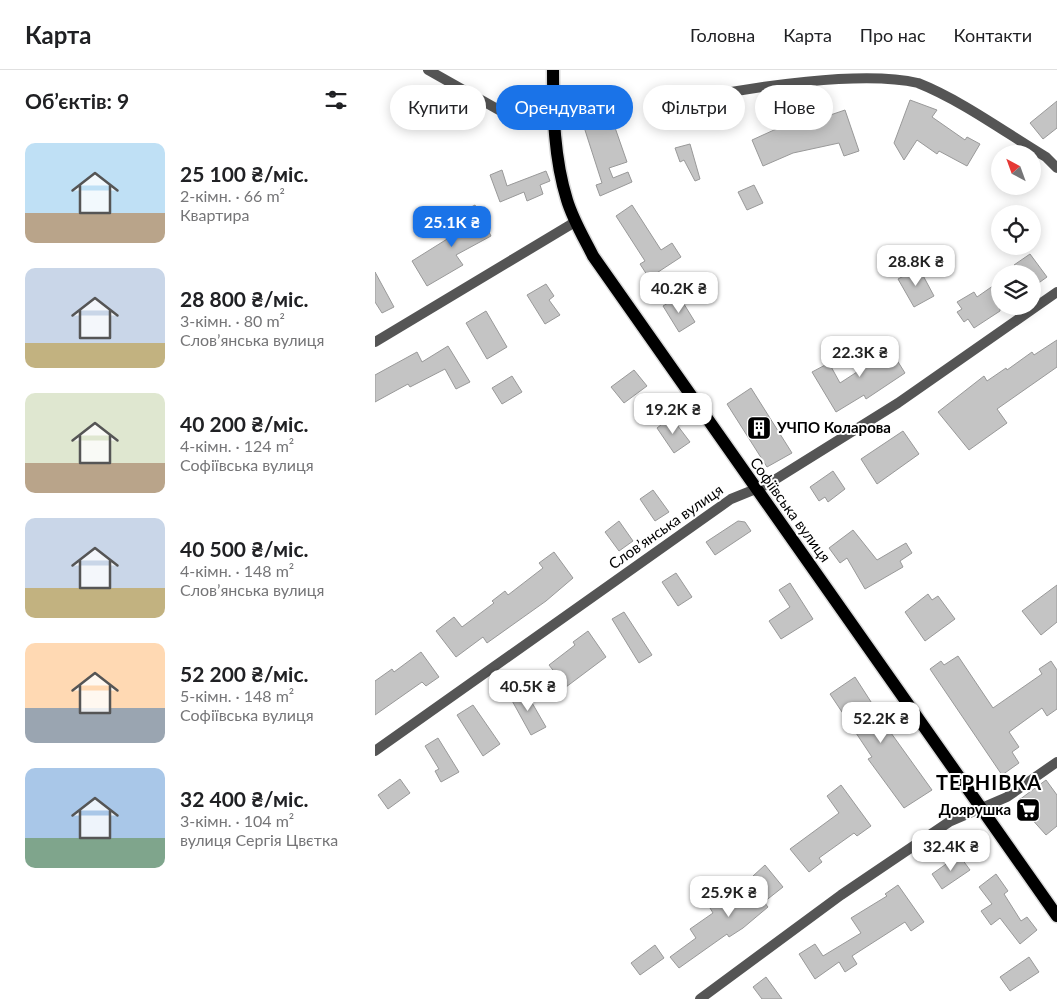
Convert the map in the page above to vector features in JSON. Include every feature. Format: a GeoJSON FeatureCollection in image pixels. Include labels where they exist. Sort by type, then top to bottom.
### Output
{"type":"FeatureCollection","features":[{"type":"Feature","properties":{"kind":"main road","name":"Софіївська вулиця"},"geometry":{"type":"LineString","coordinates":[[553,70],[553,85]]}},
{"type":"Feature","properties":{"kind":"main road","name":"Софіївська вулиця"},"geometry":{"type":"LineString","coordinates":[[554,130],[557,156],[567,201],[575,222],[593,256],[1057,916]]}},
{"type":"Feature","properties":{"kind":"street"},"geometry":{"type":"LineString","coordinates":[[428,70],[496,108]]}},
{"type":"Feature","properties":{"kind":"street"},"geometry":{"type":"LineString","coordinates":[[745,89],[850,72],[882,75],[917,83],[1046,157],[1057,168]]}},
{"type":"Feature","properties":{"kind":"street"},"geometry":{"type":"LineString","coordinates":[[375,342],[575,222]]}},
{"type":"Feature","properties":{"kind":"street","name":"Словʼянська вулиця"},"geometry":{"type":"LineString","coordinates":[[375,751],[731,499],[769,484],[898,403],[1057,292]]}},
{"type":"Feature","properties":{"kind":"street"},"geometry":{"type":"LineString","coordinates":[[699,999],[841,895],[949,822],[1007,797],[1057,762]]}},
{"type":"Feature","properties":{"kind":"building"},"geometry":{"type":"Polygon","coordinates":[[[910,100],[937,110],[932,117],[965,140],[967,137],[980,144],[967,166],[939,151],[937,154],[917,140],[904,160],[894,143],[910,100]]]}},
{"type":"Feature","properties":{"kind":"building"},"geometry":{"type":"Polygon","coordinates":[[[1057,101],[1057,128],[1043,139],[1030,123],[1057,101]]]}},
{"type":"Feature","properties":{"kind":"building"},"geometry":{"type":"Polygon","coordinates":[[[845,110],[859,151],[844,156],[839,143],[793,153],[763,166],[752,140],[774,130],[833,130],[833,114],[845,110]]]}},
{"type":"Feature","properties":{"kind":"building"},"geometry":{"type":"Polygon","coordinates":[[[585,130],[616,130],[627,162],[609,168],[613,178],[628,172],[632,182],[600,196],[596,185],[602,183],[585,130]]]}},
{"type":"Feature","properties":{"kind":"building"},"geometry":{"type":"Polygon","coordinates":[[[690,144],[700,179],[695,181],[684,160],[680,162],[675,148],[690,144]]]}},
{"type":"Feature","properties":{"kind":"building"},"geometry":{"type":"Polygon","coordinates":[[[502,170],[507,186],[546,171],[550,181],[540,185],[543,194],[527,201],[524,192],[500,202],[490,175],[502,170]]]}},
{"type":"Feature","properties":{"kind":"building"},"geometry":{"type":"Polygon","coordinates":[[[754,185],[763,203],[747,210],[738,192],[754,185]]]}},
{"type":"Feature","properties":{"kind":"building"},"geometry":{"type":"Polygon","coordinates":[[[475,205],[491,236],[456,255],[463,265],[427,286],[412,261],[460,231],[457,225],[463,222],[458,214],[475,205]]]}},
{"type":"Feature","properties":{"kind":"building"},"geometry":{"type":"Polygon","coordinates":[[[632,205],[661,250],[672,243],[681,257],[649,278],[640,264],[645,261],[616,216],[632,205]]]}},
{"type":"Feature","properties":{"kind":"building"},"geometry":{"type":"Polygon","coordinates":[[[1031,255],[1038,265],[1014,265],[1031,255]]]}},
{"type":"Feature","properties":{"kind":"building"},"geometry":{"type":"Polygon","coordinates":[[[919,268],[934,296],[914,307],[898,279],[919,268]]]}},
{"type":"Feature","properties":{"kind":"building"},"geometry":{"type":"Polygon","coordinates":[[[1041,269],[1047,277],[1041,281],[1041,269]]]}},
{"type":"Feature","properties":{"kind":"building"},"geometry":{"type":"Polygon","coordinates":[[[375,272],[394,307],[382,313],[375,302],[375,272]]]}},
{"type":"Feature","properties":{"kind":"building"},"geometry":{"type":"Polygon","coordinates":[[[546,284],[554,296],[549,300],[560,315],[545,324],[527,295],[546,284]]]}},
{"type":"Feature","properties":{"kind":"building"},"geometry":{"type":"Polygon","coordinates":[[[991,287],[991,315],[994,315],[974,328],[968,319],[964,322],[957,312],[962,309],[957,302],[974,292],[977,297],[991,287]]]}},
{"type":"Feature","properties":{"kind":"building"},"geometry":{"type":"Polygon","coordinates":[[[679,296],[695,322],[679,332],[663,306],[679,296]]]}},
{"type":"Feature","properties":{"kind":"building"},"geometry":{"type":"Polygon","coordinates":[[[486,311],[507,347],[487,359],[466,323],[486,311]]]}},
{"type":"Feature","properties":{"kind":"building"},"geometry":{"type":"Polygon","coordinates":[[[883,338],[905,373],[866,399],[864,395],[836,412],[812,372],[829,363],[840,383],[877,359],[869,347],[883,338]]]}},
{"type":"Feature","properties":{"kind":"building"},"geometry":{"type":"Polygon","coordinates":[[[1057,340],[1057,367],[997,409],[1007,423],[969,450],[938,412],[984,376],[987,381],[1006,368],[1007,370],[1032,352],[1034,355],[1057,340]]]}},
{"type":"Feature","properties":{"kind":"building"},"geometry":{"type":"Polygon","coordinates":[[[448,346],[470,382],[456,389],[445,369],[410,387],[408,384],[375,402],[375,375],[417,352],[422,362],[448,346]]]}},
{"type":"Feature","properties":{"kind":"building"},"geometry":{"type":"Polygon","coordinates":[[[634,370],[647,386],[624,403],[611,387],[634,370]]]}},
{"type":"Feature","properties":{"kind":"building"},"geometry":{"type":"Polygon","coordinates":[[[512,376],[522,392],[502,404],[492,388],[512,376]]]}},
{"type":"Feature","properties":{"kind":"building","name":"УЧПО Коларова"},"geometry":{"type":"Polygon","coordinates":[[[751,388],[792,453],[767,467],[727,404],[751,388]]]}},
{"type":"Feature","properties":{"kind":"building"},"geometry":{"type":"Polygon","coordinates":[[[671,417],[690,442],[674,453],[657,428],[671,417]]]}},
{"type":"Feature","properties":{"kind":"building"},"geometry":{"type":"Polygon","coordinates":[[[903,431],[919,454],[877,484],[861,459],[903,431]]]}},
{"type":"Feature","properties":{"kind":"building"},"geometry":{"type":"Polygon","coordinates":[[[833,471],[845,489],[828,502],[825,497],[819,501],[810,487],[833,471]]]}},
{"type":"Feature","properties":{"kind":"building"},"geometry":{"type":"Polygon","coordinates":[[[653,490],[669,512],[655,521],[640,499],[653,490]]]}},
{"type":"Feature","properties":{"kind":"building"},"geometry":{"type":"Polygon","coordinates":[[[619,521],[633,541],[619,551],[605,532],[619,521]]]}},
{"type":"Feature","properties":{"kind":"building"},"geometry":{"type":"Polygon","coordinates":[[[738,521],[745,522],[751,531],[715,555],[706,542],[738,521]]]}},
{"type":"Feature","properties":{"kind":"building"},"geometry":{"type":"Polygon","coordinates":[[[853,530],[877,560],[906,543],[912,553],[900,561],[903,567],[865,589],[847,558],[840,563],[829,548],[853,530]]]}},
{"type":"Feature","properties":{"kind":"building"},"geometry":{"type":"Polygon","coordinates":[[[554,552],[573,578],[546,601],[487,643],[483,637],[456,657],[436,631],[454,617],[462,627],[494,603],[492,601],[505,591],[508,595],[543,568],[539,563],[554,552]]]}},
{"type":"Feature","properties":{"kind":"building"},"geometry":{"type":"Polygon","coordinates":[[[676,573],[692,597],[678,606],[662,582],[676,573]]]}},
{"type":"Feature","properties":{"kind":"building"},"geometry":{"type":"Polygon","coordinates":[[[790,583],[813,619],[781,639],[769,621],[790,607],[779,590],[790,583]]]}},
{"type":"Feature","properties":{"kind":"building"},"geometry":{"type":"Polygon","coordinates":[[[1057,585],[1057,622],[1041,635],[1022,611],[1057,585]]]}},
{"type":"Feature","properties":{"kind":"building"},"geometry":{"type":"Polygon","coordinates":[[[928,594],[932,600],[938,596],[955,619],[925,641],[905,612],[928,594]]]}},
{"type":"Feature","properties":{"kind":"building"},"geometry":{"type":"Polygon","coordinates":[[[624,612],[652,655],[639,663],[612,619],[624,612]]]}},
{"type":"Feature","properties":{"kind":"building"},"geometry":{"type":"Polygon","coordinates":[[[588,631],[606,657],[566,687],[549,665],[575,645],[573,642],[588,631]]]}},
{"type":"Feature","properties":{"kind":"building"},"geometry":{"type":"Polygon","coordinates":[[[421,652],[439,677],[426,686],[422,682],[375,715],[375,681],[392,669],[394,672],[421,652]]]}},
{"type":"Feature","properties":{"kind":"building"},"geometry":{"type":"Polygon","coordinates":[[[958,656],[993,708],[1042,674],[1039,669],[1051,661],[1057,670],[1057,709],[1047,716],[1042,708],[1009,732],[1019,747],[1012,752],[1019,763],[1002,775],[930,669],[941,661],[944,665],[958,656]]]}},
{"type":"Feature","properties":{"kind":"building"},"geometry":{"type":"Polygon","coordinates":[[[855,677],[891,733],[932,790],[904,808],[868,759],[872,757],[830,694],[855,677]]]}},
{"type":"Feature","properties":{"kind":"building"},"geometry":{"type":"Polygon","coordinates":[[[524,689],[546,727],[531,735],[510,697],[524,689]]]}},
{"type":"Feature","properties":{"kind":"building"},"geometry":{"type":"Polygon","coordinates":[[[473,705],[500,744],[483,756],[457,715],[473,705]]]}},
{"type":"Feature","properties":{"kind":"building"},"geometry":{"type":"Polygon","coordinates":[[[438,738],[459,772],[441,782],[435,771],[439,769],[425,746],[438,738]]]}},
{"type":"Feature","properties":{"kind":"building"},"geometry":{"type":"Polygon","coordinates":[[[400,779],[410,793],[388,809],[378,795],[400,779]]]}},
{"type":"Feature","properties":{"kind":"building"},"geometry":{"type":"Polygon","coordinates":[[[1046,780],[1057,795],[1057,826],[1046,835],[1021,807],[1023,805],[1019,800],[1046,780]]]}},
{"type":"Feature","properties":{"kind":"building"},"geometry":{"type":"Polygon","coordinates":[[[841,785],[871,826],[857,836],[854,833],[819,858],[822,862],[809,872],[790,849],[839,813],[827,796],[841,785]]]}},
{"type":"Feature","properties":{"kind":"building"},"geometry":{"type":"Polygon","coordinates":[[[959,855],[970,870],[942,889],[932,874],[959,855]]]}},
{"type":"Feature","properties":{"kind":"building"},"geometry":{"type":"Polygon","coordinates":[[[765,865],[783,887],[764,902],[768,907],[743,928],[729,937],[727,934],[679,968],[670,957],[696,938],[690,929],[713,913],[710,908],[725,897],[732,907],[761,885],[753,876],[765,865]]]}},
{"type":"Feature","properties":{"kind":"building"},"geometry":{"type":"Polygon","coordinates":[[[996,874],[1008,891],[1004,894],[1021,921],[1027,917],[1037,930],[1020,944],[1000,918],[991,925],[981,911],[992,904],[979,887],[996,874]]]}},
{"type":"Feature","properties":{"kind":"building"},"geometry":{"type":"Polygon","coordinates":[[[898,885],[924,922],[911,931],[905,922],[852,956],[857,964],[845,972],[839,962],[815,979],[799,954],[815,944],[823,956],[861,933],[851,918],[887,896],[885,894],[898,885]]]}},
{"type":"Feature","properties":{"kind":"building"},"geometry":{"type":"Polygon","coordinates":[[[655,945],[664,958],[640,975],[631,963],[655,945]]]}},
{"type":"Feature","properties":{"kind":"building"},"geometry":{"type":"Polygon","coordinates":[[[1029,957],[1039,972],[1010,991],[1000,977],[1029,957]]]}},
{"type":"Feature","properties":{"kind":"building"},"geometry":{"type":"Polygon","coordinates":[[[766,977],[782,999],[762,999],[753,987],[766,977]]]}},
{"type":"Feature","properties":{"kind":"place","name":"УЧПО Коларова"},"geometry":{"type":"Point","coordinates":[759,428]}},
{"type":"Feature","properties":{"kind":"place","name":"Доярушка"},"geometry":{"type":"Point","coordinates":[1028,810]}},
{"type":"Feature","properties":{"kind":"district","name":"ТЕРНІВКА"},"geometry":{"type":"Point","coordinates":[989,783]}}]}
